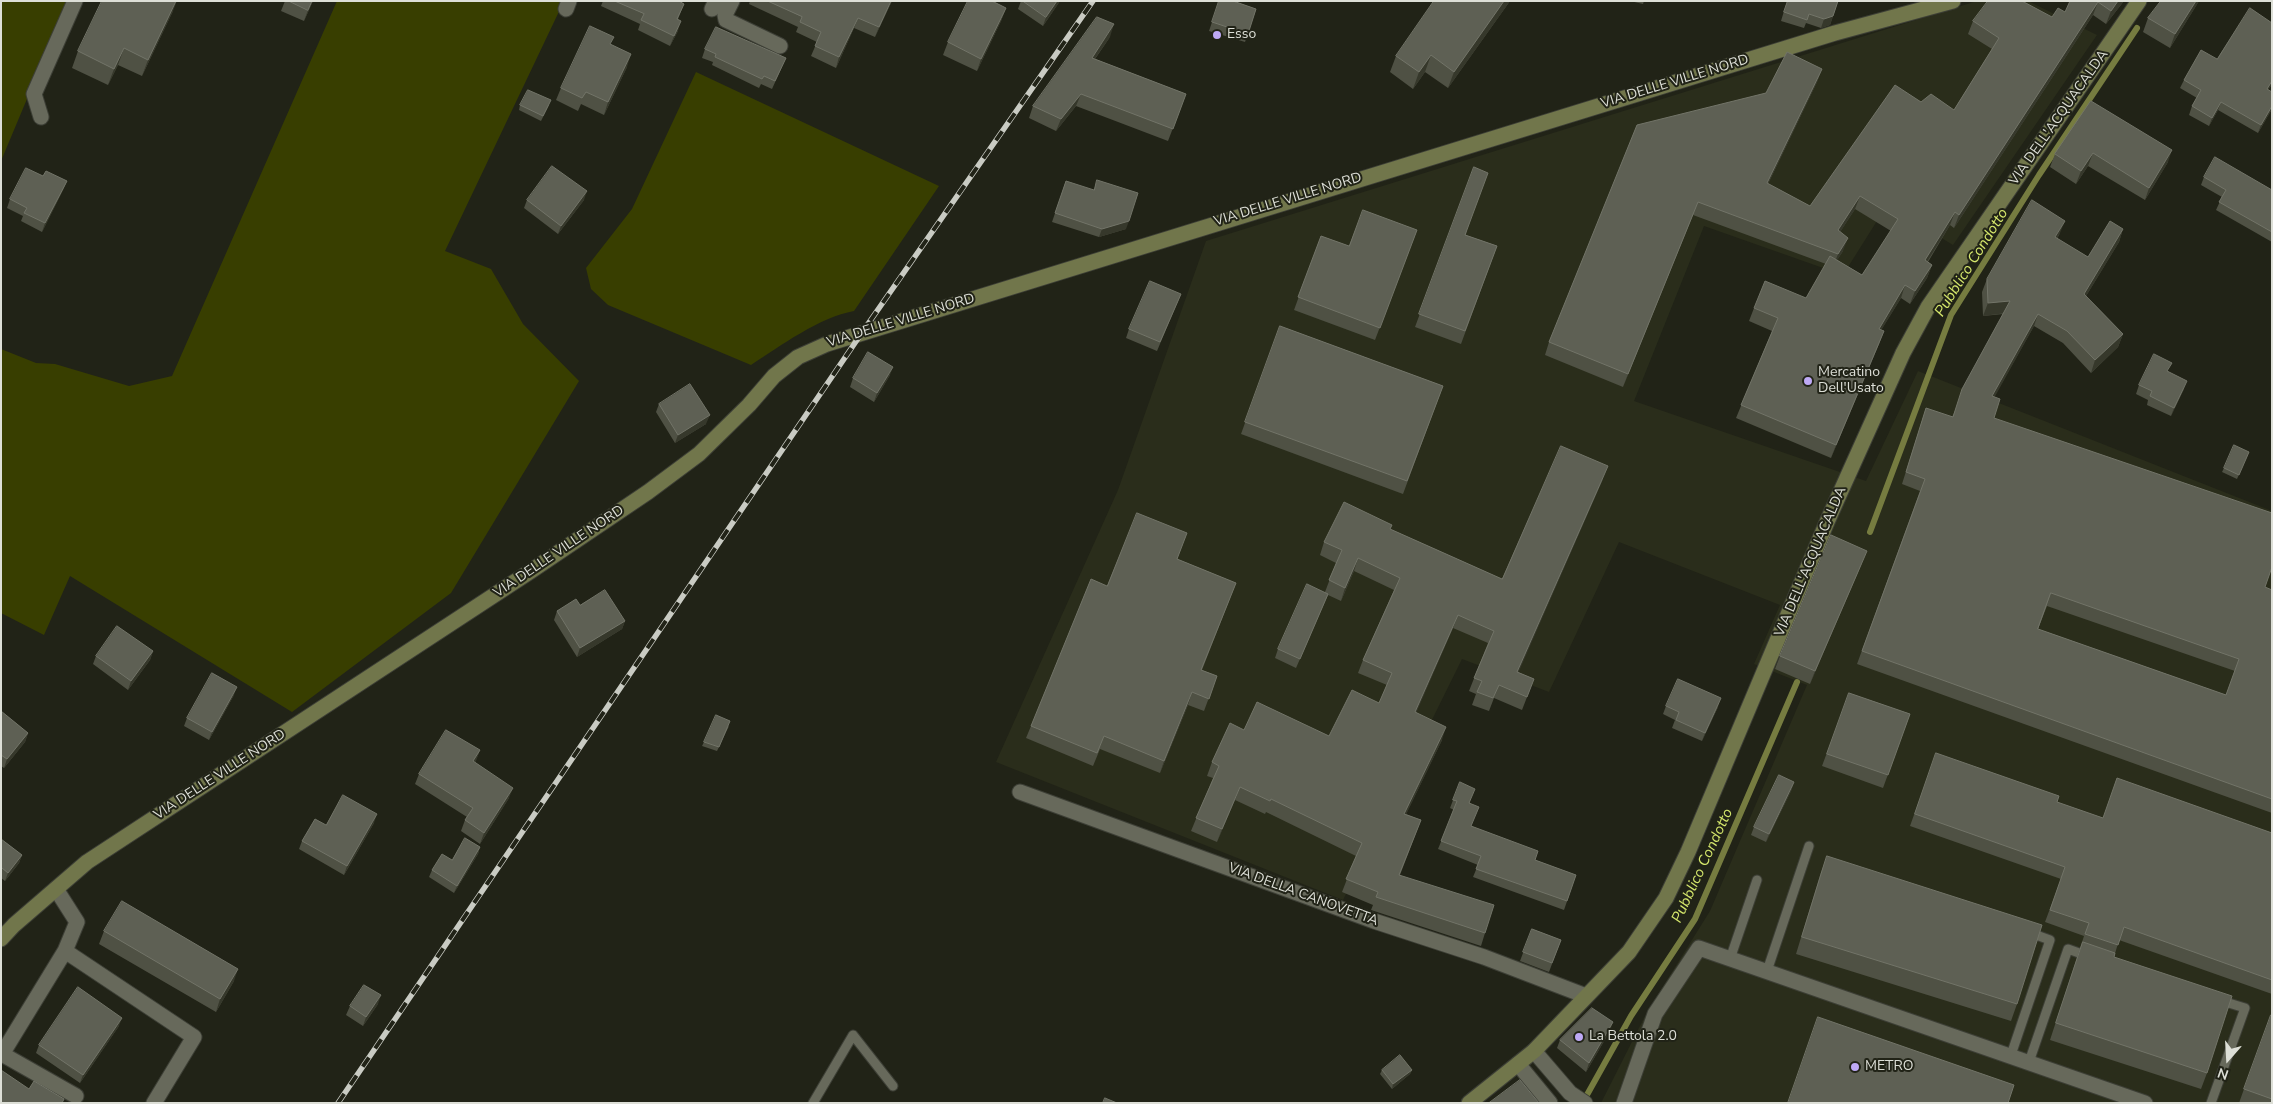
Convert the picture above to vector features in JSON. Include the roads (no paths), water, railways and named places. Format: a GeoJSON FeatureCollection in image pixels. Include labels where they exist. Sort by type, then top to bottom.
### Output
{"type":"FeatureCollection","features":[{"type":"Feature","properties":{"kind":"street"},"geometry":{"type":"LineString","coordinates":[[41,118],[34,94],[75,1]]}},
{"type":"Feature","properties":{"kind":"street"},"geometry":{"type":"LineString","coordinates":[[732,1],[725,15],[726,20],[780,46]]}},
{"type":"Feature","properties":{"kind":"street","name":"VIA DELL'ACQUACALDA"},"geometry":{"type":"LineString","coordinates":[[1469,1103],[1534,1051],[1629,952],[1666,898],[1688,852],[1827,522],[1903,353],[1928,307],[2139,1]]}},
{"type":"Feature","properties":{"kind":"street","name":"VIA DELLE VILLE NORD"},"geometry":{"type":"LineString","coordinates":[[1,939],[14,925],[88,862],[648,492],[699,454],[774,376],[798,357],[827,344],[1262,208],[1835,33],[1947,2]]}},
{"type":"Feature","properties":{"kind":"street","name":"VIA DELLA CANOVETTA"},"geometry":{"type":"LineString","coordinates":[[1020,792],[1374,921],[1484,957],[1586,996]]}},
{"type":"Feature","properties":{"kind":"street"},"geometry":{"type":"LineString","coordinates":[[56,889],[78,922],[65,951],[2,1054],[76,1096]]}},
{"type":"Feature","properties":{"kind":"street"},"geometry":{"type":"LineString","coordinates":[[1624,1103],[1655,1014],[1699,948],[2029,1062],[2105,1096],[2145,1103]]}},
{"type":"Feature","properties":{"kind":"street"},"geometry":{"type":"LineString","coordinates":[[65,951],[194,1037],[154,1103]]}},
{"type":"Feature","properties":{"kind":"street"},"geometry":{"type":"LineString","coordinates":[[1534,1051],[1570,1093],[1585,1103]]}},
{"type":"Feature","properties":{"kind":"street"},"geometry":{"type":"LineString","coordinates":[[1518,1064],[1550,1103]]}},
{"type":"Feature","properties":{"kind":"lane"},"geometry":{"type":"LineString","coordinates":[[1766,971],[1809,846]]}},
{"type":"Feature","properties":{"kind":"lane"},"geometry":{"type":"LineString","coordinates":[[1730,958],[1757,880]]}},
{"type":"Feature","properties":{"kind":"lane"},"geometry":{"type":"LineString","coordinates":[[2011,1056],[2050,940],[2022,929]]}},
{"type":"Feature","properties":{"kind":"lane"},"geometry":{"type":"LineString","coordinates":[[2029,1062],[2068,949],[2096,958]]}},
{"type":"Feature","properties":{"kind":"lane"},"geometry":{"type":"LineString","coordinates":[[2207,996],[2244,1008],[2211,1103]]}},
{"type":"Feature","properties":{"kind":"lane"},"geometry":{"type":"LineString","coordinates":[[813,1103],[853,1035],[893,1086]]}},
{"type":"Feature","properties":{"kind":"waterway","name":"Pubblico Condotto"},"geometry":{"type":"LineString","coordinates":[[1870,532],[1951,315],[2039,175],[2137,28]]}},
{"type":"Feature","properties":{"kind":"waterway","name":"Pubblico Condotto"},"geometry":{"type":"LineString","coordinates":[[1583,1102],[1631,1016],[1695,919],[1797,682]]}},
{"type":"Feature","properties":{"kind":"railway"},"geometry":{"type":"LineString","coordinates":[[338,1103],[861,334],[1093,1]]}},
{"type":"Feature","properties":{"kind":"place","name":"Esso"},"geometry":{"type":"Point","coordinates":[1217,35]}},
{"type":"Feature","properties":{"kind":"place","name":"Mercatino Dell'Usato"},"geometry":{"type":"Point","coordinates":[1808,381]}},
{"type":"Feature","properties":{"kind":"place","name":"La Bettola 2.0"},"geometry":{"type":"Point","coordinates":[1579,1037]}},
{"type":"Feature","properties":{"kind":"place","name":"METRO"},"geometry":{"type":"Point","coordinates":[1855,1067]}}]}
